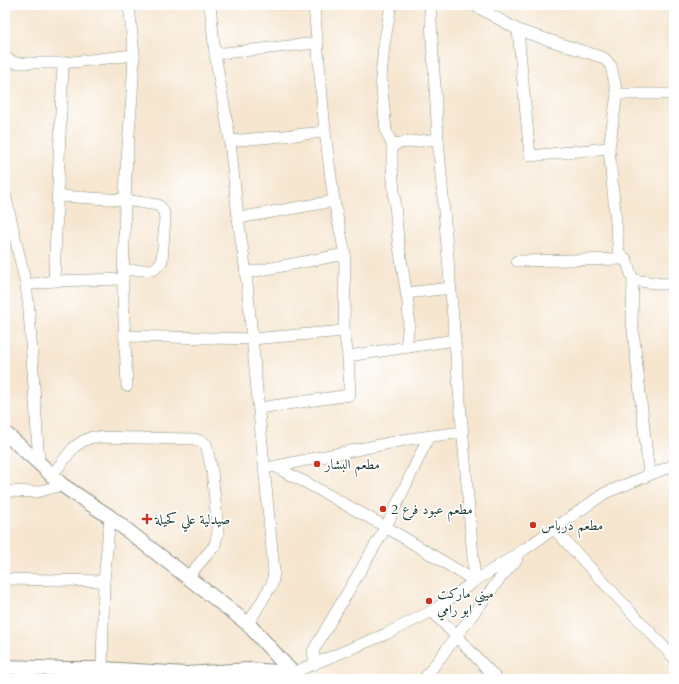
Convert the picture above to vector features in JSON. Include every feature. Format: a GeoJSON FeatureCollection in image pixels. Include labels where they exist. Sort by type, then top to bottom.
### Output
{"type":"FeatureCollection","features":[{"type":"Feature","properties":{"kind":"street"},"geometry":{"type":"LineString","coordinates":[[127,386],[123,275],[126,171],[134,55],[130,5]]}},
{"type":"Feature","properties":{"kind":"street"},"geometry":{"type":"LineString","coordinates":[[210,5],[215,54],[230,141],[238,218],[246,273],[274,572],[272,584],[248,624]]}},
{"type":"Feature","properties":{"kind":"street"},"geometry":{"type":"LineString","coordinates":[[259,408],[350,395],[348,356],[344,331],[345,254],[334,201],[325,132],[314,5]]}},
{"type":"Feature","properties":{"kind":"street"},"geometry":{"type":"LineString","coordinates":[[391,5],[384,45],[381,78],[386,131],[392,144],[392,168],[398,240],[409,322],[406,348]]}},
{"type":"Feature","properties":{"kind":"street"},"geometry":{"type":"LineString","coordinates":[[430,5],[438,139],[475,581]]}},
{"type":"Feature","properties":{"kind":"street"},"geometry":{"type":"LineString","coordinates":[[474,5],[518,30],[604,58],[611,66],[616,94],[609,148],[620,255],[626,259],[633,280],[632,321],[650,474]]}},
{"type":"Feature","properties":{"kind":"street"},"geometry":{"type":"LineString","coordinates":[[518,30],[530,156],[609,148]]}},
{"type":"Feature","properties":{"kind":"street"},"geometry":{"type":"LineString","coordinates":[[215,54],[317,43]]}},
{"type":"Feature","properties":{"kind":"street"},"geometry":{"type":"LineString","coordinates":[[5,58],[16,63],[63,62],[134,55]]}},
{"type":"Feature","properties":{"kind":"street"},"geometry":{"type":"LineString","coordinates":[[54,281],[63,62]]}},
{"type":"Feature","properties":{"kind":"street"},"geometry":{"type":"LineString","coordinates":[[616,94],[674,94]]}},
{"type":"Feature","properties":{"kind":"street"},"geometry":{"type":"LineString","coordinates":[[230,141],[325,132]]}},
{"type":"Feature","properties":{"kind":"street"},"geometry":{"type":"LineString","coordinates":[[392,144],[438,139]]}},
{"type":"Feature","properties":{"kind":"street"},"geometry":{"type":"LineString","coordinates":[[5,194],[26,285],[39,463]]}},
{"type":"Feature","properties":{"kind":"street"},"geometry":{"type":"LineString","coordinates":[[26,285],[123,275],[153,270],[162,261],[165,218],[163,210],[158,205],[125,200],[58,196]]}},
{"type":"Feature","properties":{"kind":"street"},"geometry":{"type":"LineString","coordinates":[[238,218],[334,201]]}},
{"type":"Feature","properties":{"kind":"street"},"geometry":{"type":"LineString","coordinates":[[246,273],[345,254]]}},
{"type":"Feature","properties":{"kind":"street"},"geometry":{"type":"LineString","coordinates":[[517,261],[626,259]]}},
{"type":"Feature","properties":{"kind":"street"},"geometry":{"type":"LineString","coordinates":[[633,280],[663,284],[674,283]]}},
{"type":"Feature","properties":{"kind":"street"},"geometry":{"type":"LineString","coordinates":[[406,293],[451,288]]}},
{"type":"Feature","properties":{"kind":"street"},"geometry":{"type":"LineString","coordinates":[[125,336],[252,339],[344,331]]}},
{"type":"Feature","properties":{"kind":"street"},"geometry":{"type":"LineString","coordinates":[[348,356],[455,340]]}},
{"type":"Feature","properties":{"kind":"street"},"geometry":{"type":"LineString","coordinates":[[264,469],[410,439],[463,432]]}},
{"type":"Feature","properties":{"kind":"street"},"geometry":{"type":"LineString","coordinates":[[5,433],[57,480],[110,517],[248,624],[295,676]]}},
{"type":"Feature","properties":{"kind":"street"},"geometry":{"type":"LineString","coordinates":[[315,664],[313,651],[386,527],[429,436]]}},
{"type":"Feature","properties":{"kind":"street"},"geometry":{"type":"LineString","coordinates":[[5,491],[37,492],[57,480],[74,447],[92,437],[200,441],[206,444],[212,471],[218,531],[215,545],[187,578]]}},
{"type":"Feature","properties":{"kind":"street"},"geometry":{"type":"LineString","coordinates":[[5,667],[102,669],[186,674],[249,670],[295,676],[315,664],[386,634],[432,611],[475,581],[526,549],[605,492],[674,465]]}},
{"type":"Feature","properties":{"kind":"street"},"geometry":{"type":"LineString","coordinates":[[275,466],[386,527],[475,581]]}},
{"type":"Feature","properties":{"kind":"street"},"geometry":{"type":"LineString","coordinates":[[102,669],[104,581],[110,517]]}},
{"type":"Feature","properties":{"kind":"street"},"geometry":{"type":"LineString","coordinates":[[554,529],[674,658]]}},
{"type":"Feature","properties":{"kind":"street"},"geometry":{"type":"LineString","coordinates":[[424,679],[501,577],[526,549]]}},
{"type":"Feature","properties":{"kind":"street"},"geometry":{"type":"LineString","coordinates":[[5,579],[104,581]]}},
{"type":"Feature","properties":{"kind":"street"},"geometry":{"type":"LineString","coordinates":[[432,611],[497,679]]}},
{"type":"Feature","properties":{"kind":"place","name":"مطعم البشار"},"geometry":{"type":"Point","coordinates":[317,464]}},
{"type":"Feature","properties":{"kind":"place","name":"مطعم عبود فرع 2"},"geometry":{"type":"Point","coordinates":[383,509]}},
{"type":"Feature","properties":{"kind":"place","name":"صيدلية علي كحيلة"},"geometry":{"type":"Point","coordinates":[147,519]}},
{"type":"Feature","properties":{"kind":"place","name":"مطعم درباس"},"geometry":{"type":"Point","coordinates":[533,525]}},
{"type":"Feature","properties":{"kind":"place","name":"ميني ماركت ابو رامي"},"geometry":{"type":"Point","coordinates":[429,601]}}]}
